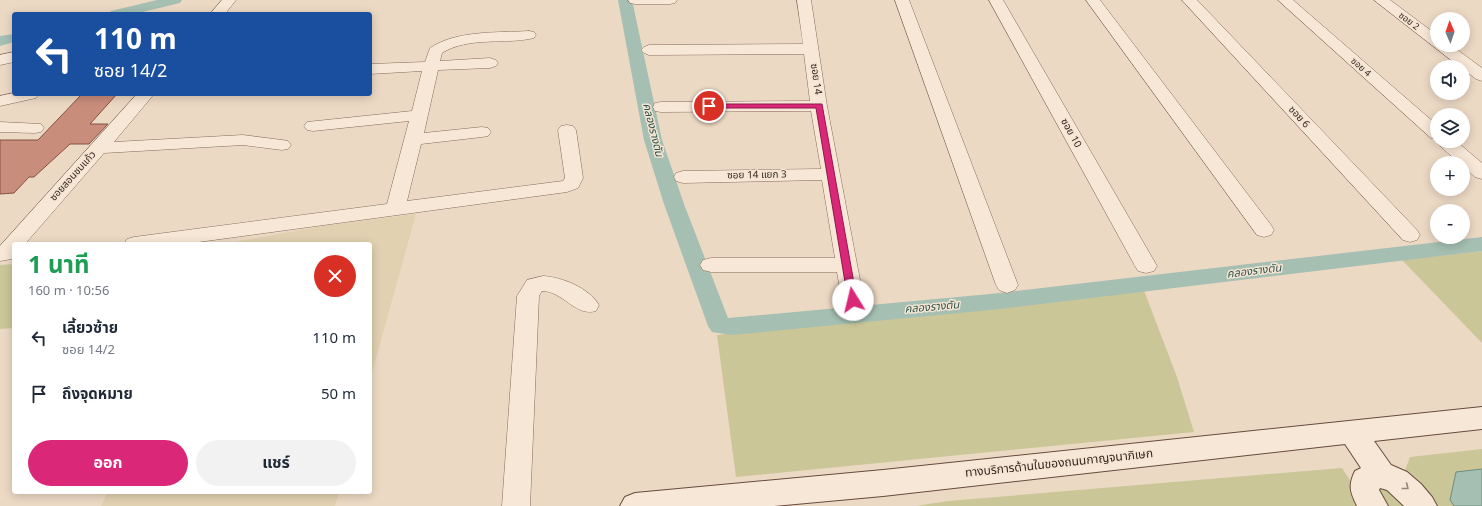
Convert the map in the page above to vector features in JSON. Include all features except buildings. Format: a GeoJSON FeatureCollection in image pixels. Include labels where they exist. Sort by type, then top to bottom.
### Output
{"type":"FeatureCollection","features":[{"type":"Feature","properties":{"kind":"main road","name":"ทางบริการด้านในของถนนกาญจนาภิเษก"},"geometry":{"type":"LineString","coordinates":[[635,506],[672,504],[883,483],[1482,418]]}},
{"type":"Feature","properties":{"kind":"main road"},"geometry":{"type":"LineString","coordinates":[[1352,432],[1382,476]]}},
{"type":"Feature","properties":{"kind":"main road"},"geometry":{"type":"LineString","coordinates":[[1372,506],[1364,492],[1363,486],[1365,480],[1370,477],[1382,476],[1405,486],[1413,493],[1422,506]]}},
{"type":"Feature","properties":{"kind":"street"},"geometry":{"type":"LineString","coordinates":[[219,12],[229,0]]}},
{"type":"Feature","properties":{"kind":"street"},"geometry":{"type":"LineString","coordinates":[[635,0],[670,0]]}},
{"type":"Feature","properties":{"kind":"street","name":"ซอย 14"},"geometry":{"type":"LineString","coordinates":[[804,0],[819,106],[853,300]]}},
{"type":"Feature","properties":{"kind":"street"},"geometry":{"type":"LineString","coordinates":[[902,0],[1007,286]]}},
{"type":"Feature","properties":{"kind":"street","name":"ซอย 10"},"geometry":{"type":"LineString","coordinates":[[996,0],[1146,266]]}},
{"type":"Feature","properties":{"kind":"street"},"geometry":{"type":"LineString","coordinates":[[1092,0],[1264,230]]}},
{"type":"Feature","properties":{"kind":"street","name":"ซอย 6"},"geometry":{"type":"LineString","coordinates":[[1189,0],[1410,235]]}},
{"type":"Feature","properties":{"kind":"street","name":"ซอย 4"},"geometry":{"type":"LineString","coordinates":[[1285,0],[1430,128]]}},
{"type":"Feature","properties":{"kind":"street","name":"ซอย 2"},"geometry":{"type":"LineString","coordinates":[[1381,0],[1430,37]]}},
{"type":"Feature","properties":{"kind":"street"},"geometry":{"type":"LineString","coordinates":[[396,208],[430,65],[435,51],[439,47],[447,44],[529,35]]}},
{"type":"Feature","properties":{"kind":"street"},"geometry":{"type":"LineString","coordinates":[[649,50],[812,49]]}},
{"type":"Feature","properties":{"kind":"street"},"geometry":{"type":"LineString","coordinates":[[1450,52],[1482,76]]}},
{"type":"Feature","properties":{"kind":"street"},"geometry":{"type":"LineString","coordinates":[[0,60],[12,57]]}},
{"type":"Feature","properties":{"kind":"street"},"geometry":{"type":"LineString","coordinates":[[372,69],[490,63]]}},
{"type":"Feature","properties":{"kind":"street"},"geometry":{"type":"LineString","coordinates":[[0,101],[21,96]]}},
{"type":"Feature","properties":{"kind":"street","name":"ซอยสอนชมแก้ว"},"geometry":{"type":"LineString","coordinates":[[16,242],[144,96]]}},
{"type":"Feature","properties":{"kind":"street"},"geometry":{"type":"LineString","coordinates":[[661,106],[819,106]]}},
{"type":"Feature","properties":{"kind":"street"},"geometry":{"type":"LineString","coordinates":[[313,126],[418,115]]}},
{"type":"Feature","properties":{"kind":"street"},"geometry":{"type":"LineString","coordinates":[[0,127],[35,128]]}},
{"type":"Feature","properties":{"kind":"street"},"geometry":{"type":"LineString","coordinates":[[149,242],[396,208],[559,188],[571,184],[574,178],[567,130]]}},
{"type":"Feature","properties":{"kind":"street"},"geometry":{"type":"LineString","coordinates":[[413,139],[482,132]]}},
{"type":"Feature","properties":{"kind":"street"},"geometry":{"type":"LineString","coordinates":[[98,148],[243,140],[282,145]]}},
{"type":"Feature","properties":{"kind":"street"},"geometry":{"type":"LineString","coordinates":[[1453,148],[1482,173]]}},
{"type":"Feature","properties":{"kind":"street","name":"ซอย 14 แยก 3"},"geometry":{"type":"LineString","coordinates":[[683,177],[831,174]]}},
{"type":"Feature","properties":{"kind":"street"},"geometry":{"type":"LineString","coordinates":[[711,265],[847,265]]}},
{"type":"Feature","properties":{"kind":"street"},"geometry":{"type":"LineString","coordinates":[[516,506],[528,296],[535,285],[552,283],[559,285],[588,305]]}},
{"type":"Feature","properties":{"kind":"shaded area"},"geometry":{"type":"Polygon","coordinates":[[[416,214],[372,373],[372,242],[238,242],[323,226],[416,214]]]}},
{"type":"Feature","properties":{"kind":"shaded area"},"geometry":{"type":"Polygon","coordinates":[[[1482,251],[1482,343],[1402,260],[1482,251]]]}},
{"type":"Feature","properties":{"kind":"shaded area"},"geometry":{"type":"Polygon","coordinates":[[[12,264],[12,328],[0,329],[0,265],[12,264]]]}},
{"type":"Feature","properties":{"kind":"shaded area"},"geometry":{"type":"Polygon","coordinates":[[[1143,288],[1177,377],[1194,432],[736,477],[717,335],[1015,304],[1143,288]]]}},
{"type":"Feature","properties":{"kind":"shaded area"},"geometry":{"type":"Polygon","coordinates":[[[1482,449],[1482,506],[1427,506],[1404,473],[1410,457],[1482,449]]]}},
{"type":"Feature","properties":{"kind":"shaded area"},"geometry":{"type":"Polygon","coordinates":[[[1342,468],[1367,506],[916,506],[948,501],[1342,468]]]}},
{"type":"Feature","properties":{"kind":"shaded area"},"geometry":{"type":"Polygon","coordinates":[[[1482,469],[1482,506],[1454,506],[1450,500],[1456,472],[1482,469]]]}},
{"type":"Feature","properties":{"kind":"shaded area"},"geometry":{"type":"Polygon","coordinates":[[[1392,486],[1413,506],[1380,506],[1377,487],[1392,486]]]}},
{"type":"Feature","properties":{"kind":"shaded area"},"geometry":{"type":"Polygon","coordinates":[[[107,494],[338,494],[335,506],[101,506],[107,494]]]}},
{"type":"Feature","properties":{"kind":"waterway"},"geometry":{"type":"LineString","coordinates":[[124,12],[175,0]]}},
{"type":"Feature","properties":{"kind":"waterway","name":"คลองรางตัน"},"geometry":{"type":"LineString","coordinates":[[625,0],[653,140],[674,204],[720,326],[732,327],[990,302],[1482,244]]}},
{"type":"Feature","properties":{"kind":"waterway"},"geometry":{"type":"LineString","coordinates":[[0,41],[12,38]]}},
{"type":"Feature","properties":{"kind":"route"},"geometry":{"type":"LineString","coordinates":[[709,106],[819,106],[853,300]]}}]}
